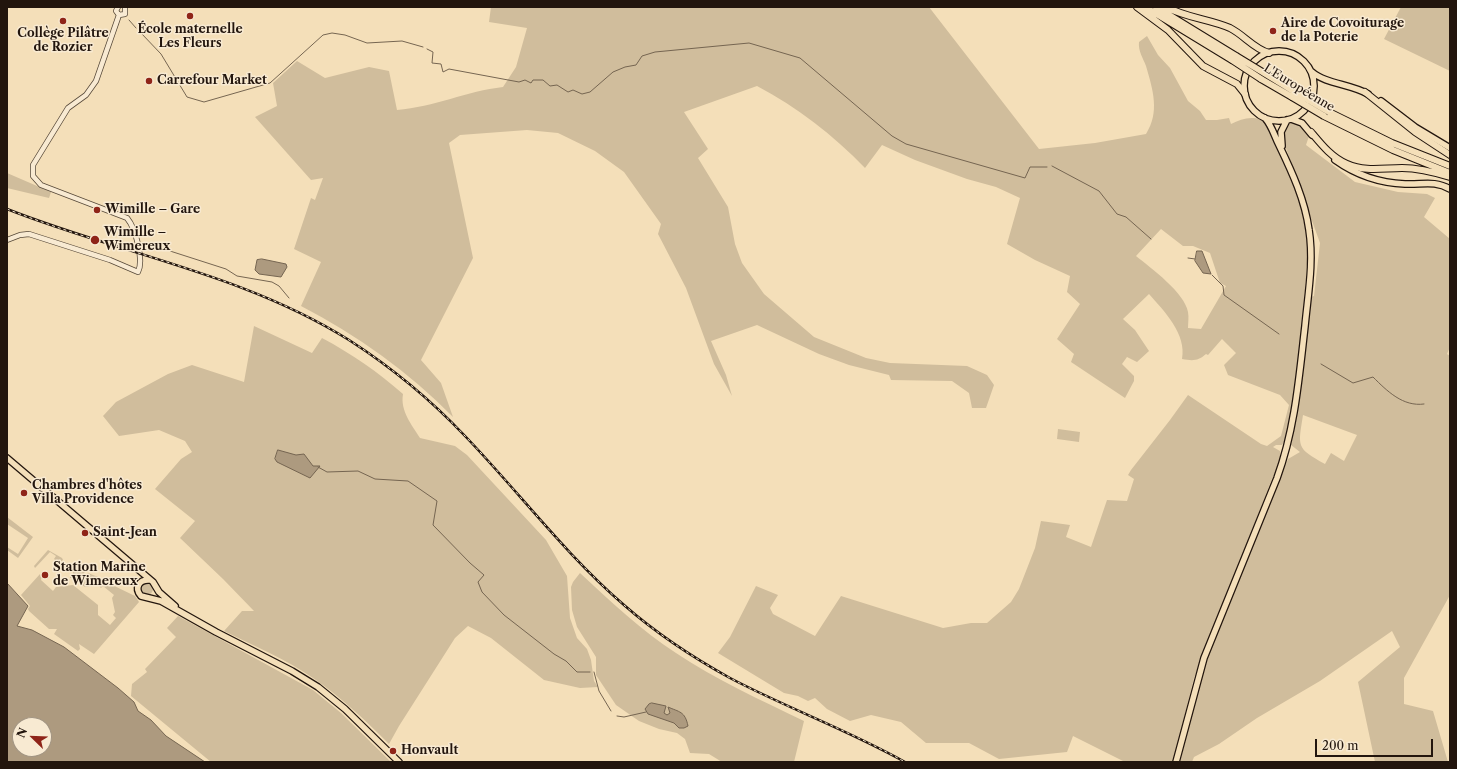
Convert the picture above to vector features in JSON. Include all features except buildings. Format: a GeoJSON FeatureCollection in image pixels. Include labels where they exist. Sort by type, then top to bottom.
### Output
{"type":"FeatureCollection","features":[{"type":"Feature","properties":{"kind":"highway"},"geometry":{"type":"LineString","coordinates":[[1137,7],[1168,30],[1203,66],[1238,86],[1245,94]]}},
{"type":"Feature","properties":{"kind":"highway","name":"L'Européenne"},"geometry":{"type":"LineString","coordinates":[[1145,7],[1234,58]]}},
{"type":"Feature","properties":{"kind":"highway","name":"L'Européenne"},"geometry":{"type":"LineString","coordinates":[[1156,7],[1234,58],[1327,114],[1393,150],[1450,173]]}},
{"type":"Feature","properties":{"kind":"highway"},"geometry":{"type":"LineString","coordinates":[[1166,7],[1191,18],[1231,29],[1243,36],[1260,50],[1269,53]]}},
{"type":"Feature","properties":{"kind":"highway"},"geometry":{"type":"LineString","coordinates":[[1365,92],[1415,132],[1450,155]]}},
{"type":"Feature","properties":{"kind":"highway","name":"L'Européenne"},"geometry":{"type":"LineString","coordinates":[[1327,114],[1392,143],[1450,166]]}},
{"type":"Feature","properties":{"kind":"highway"},"geometry":{"type":"LineString","coordinates":[[1311,132],[1330,153],[1354,166],[1369,169],[1414,169],[1450,177]]}},
{"type":"Feature","properties":{"kind":"main road"},"geometry":{"type":"LineString","coordinates":[[1176,762],[1204,658],[1286,455],[1292,431],[1310,279],[1311,250],[1304,207],[1285,156],[1270,125],[1265,118],[1253,109],[1245,94],[1245,83],[1248,70],[1257,59],[1269,53],[1280,51],[1292,53],[1302,60],[1310,70],[1323,79],[1350,85],[1365,92],[1382,102],[1415,127],[1450,148]]}},
{"type":"Feature","properties":{"kind":"main road"},"geometry":{"type":"LineString","coordinates":[[1265,118],[1277,121],[1289,119],[1302,112],[1312,99],[1314,83],[1310,70]]}},
{"type":"Feature","properties":{"kind":"main road"},"geometry":{"type":"LineString","coordinates":[[1289,119],[1302,123],[1330,156],[1359,174],[1391,183],[1409,185],[1431,183],[1442,185],[1450,189]]}},
{"type":"Feature","properties":{"kind":"main road"},"geometry":{"type":"LineString","coordinates":[[1285,156],[1281,135],[1289,119]]}},
{"type":"Feature","properties":{"kind":"main road"},"geometry":{"type":"LineString","coordinates":[[7,458],[137,574],[139,584],[138,590],[140,595],[144,598],[159,600],[185,613],[210,629],[292,671],[318,687],[345,709],[399,762]]}},
{"type":"Feature","properties":{"kind":"main road"},"geometry":{"type":"LineString","coordinates":[[21,471],[37,482],[154,583],[156,588],[185,613]]}},
{"type":"Feature","properties":{"kind":"main road"},"geometry":{"type":"LineString","coordinates":[[139,584],[143,580],[150,580]]}},
{"type":"Feature","properties":{"kind":"main road"},"geometry":{"type":"LineString","coordinates":[[150,598],[154,594],[156,588]]}},
{"type":"Feature","properties":{"kind":"street"},"geometry":{"type":"LineString","coordinates":[[7,240],[20,235],[29,234],[110,260],[138,272],[141,260],[133,230],[127,218],[43,186],[33,177],[32,170],[34,163],[69,106],[86,95],[96,81],[119,15],[116,11],[118,7]]}},
{"type":"Feature","properties":{"kind":"street"},"geometry":{"type":"LineString","coordinates":[[119,15],[125,14],[125,7]]}},
{"type":"Feature","properties":{"kind":"shaded area"},"geometry":{"type":"Polygon","coordinates":[[[491,7],[929,7],[1039,149],[1095,143],[1146,134],[1153,117],[1154,101],[1149,75],[1140,51],[1139,42],[1147,36],[1158,55],[1170,68],[1188,101],[1200,111],[1206,120],[1229,118],[1231,124],[1240,120],[1255,118],[1268,125],[1299,199],[1307,237],[1307,263],[1303,317],[1290,432],[1282,445],[1276,445],[1273,447],[1280,451],[1280,462],[1194,678],[1173,762],[1125,762],[1073,736],[1067,752],[999,759],[969,743],[926,743],[901,722],[871,715],[850,721],[827,709],[815,698],[808,701],[798,696],[784,693],[718,653],[730,637],[756,586],[778,595],[770,608],[773,614],[815,636],[841,596],[943,628],[971,623],[987,623],[1011,602],[1019,589],[1035,548],[1041,521],[1070,525],[1066,537],[1091,547],[1107,500],[1127,501],[1134,479],[1128,475],[1188,395],[1261,444],[1267,446],[1281,436],[1289,405],[1280,395],[1228,375],[1224,365],[1236,353],[1222,339],[1208,355],[1206,354],[1195,360],[1182,359],[1183,350],[1178,332],[1167,315],[1149,294],[1123,319],[1135,330],[1149,351],[1137,362],[1127,357],[1122,364],[1134,376],[1134,381],[1125,398],[1071,362],[1074,354],[1057,339],[1080,304],[1067,292],[1070,276],[1035,260],[1007,244],[1020,198],[996,187],[967,179],[915,160],[882,145],[865,168],[814,122],[772,94],[757,86],[684,112],[708,149],[698,158],[728,207],[735,244],[742,263],[764,294],[814,337],[866,358],[890,363],[967,366],[987,375],[994,385],[986,408],[972,408],[969,393],[952,381],[891,380],[889,375],[849,365],[819,354],[757,325],[711,341],[726,375],[732,396],[714,364],[686,288],[658,234],[661,224],[624,172],[595,151],[558,133],[527,130],[460,135],[449,143],[473,258],[421,360],[441,383],[453,417],[419,385],[382,356],[342,329],[301,306],[321,262],[294,249],[311,198],[315,200],[323,178],[311,180],[255,117],[277,106],[273,83],[297,61],[325,78],[369,67],[389,71],[397,110],[424,106],[476,92],[503,87],[516,67],[527,28],[489,22],[491,7]],[[1161,229],[1136,256],[1166,281],[1181,297],[1188,312],[1188,328],[1201,329],[1226,286],[1220,283],[1210,253],[1193,246],[1183,246],[1161,229]]]}},
{"type":"Feature","properties":{"kind":"shaded area"},"geometry":{"type":"Polygon","coordinates":[[[1401,7],[1450,7],[1450,71],[1384,39],[1401,7]]]}},
{"type":"Feature","properties":{"kind":"shaded area"},"geometry":{"type":"Polygon","coordinates":[[[1293,122],[1301,126],[1309,136],[1306,145],[1355,182],[1398,192],[1427,194],[1435,198],[1424,217],[1450,239],[1450,347],[1447,354],[1450,356],[1450,595],[1404,678],[1404,704],[1433,711],[1448,762],[1375,762],[1358,682],[1400,647],[1392,631],[1320,681],[1257,718],[1219,744],[1194,757],[1192,762],[1180,762],[1204,667],[1288,459],[1300,452],[1291,445],[1298,409],[1311,297],[1314,296],[1320,243],[1283,140],[1283,131],[1287,123],[1293,122]],[[1303,415],[1300,434],[1301,446],[1309,454],[1325,464],[1331,453],[1344,461],[1357,435],[1303,415]]]}},
{"type":"Feature","properties":{"kind":"shaded area"},"geometry":{"type":"Polygon","coordinates":[[[7,173],[51,192],[49,198],[7,188],[7,173]]]}},
{"type":"Feature","properties":{"kind":"shaded area"},"geometry":{"type":"Polygon","coordinates":[[[1197,251],[1202,251],[1211,274],[1203,273],[1195,261],[1197,251]]]}},
{"type":"Feature","properties":{"kind":"shaded area"},"geometry":{"type":"Polygon","coordinates":[[[262,259],[286,264],[287,267],[281,277],[259,274],[255,270],[257,260],[262,259]]]}},
{"type":"Feature","properties":{"kind":"shaded area"},"geometry":{"type":"Polygon","coordinates":[[[254,326],[312,353],[322,338],[344,350],[384,378],[403,394],[403,406],[405,412],[420,438],[455,446],[467,455],[546,540],[567,576],[570,618],[577,638],[587,649],[591,660],[594,681],[598,687],[580,688],[544,680],[491,638],[468,626],[455,638],[389,744],[352,709],[303,671],[224,631],[242,611],[254,611],[180,538],[195,521],[155,489],[181,459],[192,452],[185,441],[159,430],[119,436],[103,416],[116,402],[168,374],[192,365],[244,382],[254,326]]]}},
{"type":"Feature","properties":{"kind":"shaded area"},"geometry":{"type":"Polygon","coordinates":[[[1058,429],[1080,432],[1079,442],[1057,439],[1058,429]]]}},
{"type":"Feature","properties":{"kind":"shaded area"},"geometry":{"type":"Polygon","coordinates":[[[278,450],[296,455],[304,454],[313,466],[320,466],[310,478],[277,462],[275,459],[278,450]]]}},
{"type":"Feature","properties":{"kind":"shaded area"},"geometry":{"type":"Polygon","coordinates":[[[7,517],[33,537],[18,558],[7,550],[7,547],[18,554],[28,538],[7,524],[7,517]]]}},
{"type":"Feature","properties":{"kind":"shaded area"},"geometry":{"type":"Polygon","coordinates":[[[48,550],[63,560],[59,563],[54,559],[56,556],[50,552],[35,568],[34,566],[48,550]]]}},
{"type":"Feature","properties":{"kind":"shaded area"},"geometry":{"type":"Polygon","coordinates":[[[67,563],[70,563],[85,572],[80,578],[70,578],[70,576],[73,575],[73,570],[69,570],[71,568],[66,565],[67,563]]]}},
{"type":"Feature","properties":{"kind":"shaded area"},"geometry":{"type":"Polygon","coordinates":[[[88,573],[98,577],[99,579],[94,586],[85,587],[82,585],[85,582],[83,579],[88,573]]]}},
{"type":"Feature","properties":{"kind":"shaded area"},"geometry":{"type":"Polygon","coordinates":[[[580,573],[638,625],[691,663],[723,681],[804,721],[794,762],[722,762],[709,754],[690,753],[685,739],[677,733],[659,729],[639,721],[616,705],[596,675],[596,657],[577,627],[572,610],[571,587],[580,573]]]}},
{"type":"Feature","properties":{"kind":"shaded area"},"geometry":{"type":"Polygon","coordinates":[[[40,574],[42,576],[41,580],[53,591],[56,587],[73,585],[98,605],[98,615],[110,625],[116,618],[113,615],[115,612],[112,598],[114,595],[103,586],[101,588],[100,587],[99,585],[102,580],[135,596],[139,602],[94,654],[79,644],[80,649],[78,651],[54,634],[57,629],[49,629],[29,611],[28,609],[30,606],[21,595],[40,574]]]}},
{"type":"Feature","properties":{"kind":"shaded area"},"geometry":{"type":"Polygon","coordinates":[[[7,583],[28,606],[17,626],[32,630],[64,647],[118,688],[134,702],[138,711],[151,720],[166,736],[205,762],[7,762],[7,583]]]}},
{"type":"Feature","properties":{"kind":"shaded area"},"geometry":{"type":"Polygon","coordinates":[[[145,583],[149,583],[153,589],[149,595],[145,595],[141,591],[141,587],[145,583]]]}},
{"type":"Feature","properties":{"kind":"shaded area"},"geometry":{"type":"Polygon","coordinates":[[[178,616],[313,690],[341,713],[391,762],[211,762],[131,696],[132,684],[147,672],[145,669],[176,637],[167,628],[178,616]]]}},
{"type":"Feature","properties":{"kind":"shaded area"},"geometry":{"type":"Polygon","coordinates":[[[652,703],[666,706],[664,713],[667,715],[670,713],[668,707],[678,711],[685,717],[688,726],[679,728],[674,723],[648,714],[645,709],[652,703]]]}},
{"type":"Feature","properties":{"kind":"waterway"},"geometry":{"type":"LineString","coordinates":[[129,20],[136,28]]}},
{"type":"Feature","properties":{"kind":"waterway"},"geometry":{"type":"LineString","coordinates":[[141,33],[161,54],[187,97],[204,102],[270,83],[323,35],[332,33],[345,35],[367,43],[402,41],[423,47]]}},
{"type":"Feature","properties":{"kind":"waterway"},"geometry":{"type":"LineString","coordinates":[[427,49],[433,52],[432,63],[441,64],[443,72],[449,69],[519,82],[525,80],[531,83],[533,80],[543,80],[550,86],[557,85],[568,92],[573,90],[582,94],[590,92],[613,72],[625,67],[636,65],[642,56],[655,52],[749,43],[800,58],[892,136],[906,144],[1025,178],[1030,167],[1047,167]]}},
{"type":"Feature","properties":{"kind":"waterway"},"geometry":{"type":"LineString","coordinates":[[1052,166],[1099,191],[1117,214],[1126,217],[1151,239]]}},
{"type":"Feature","properties":{"kind":"waterway"},"geometry":{"type":"LineString","coordinates":[[169,248],[170,251],[226,269],[237,276],[272,282],[279,286],[289,298]]}},
{"type":"Feature","properties":{"kind":"waterway"},"geometry":{"type":"LineString","coordinates":[[1188,258],[1195,259]]}},
{"type":"Feature","properties":{"kind":"waterway"},"geometry":{"type":"LineString","coordinates":[[1212,275],[1223,286],[1224,295],[1279,334]]}},
{"type":"Feature","properties":{"kind":"waterway"},"geometry":{"type":"LineString","coordinates":[[1321,364],[1353,383],[1373,377],[1396,397],[1409,403],[1424,404]]}},
{"type":"Feature","properties":{"kind":"waterway"},"geometry":{"type":"LineString","coordinates":[[318,467],[327,472],[358,471],[375,479],[408,481],[437,501],[433,525],[470,563],[484,575],[478,582],[482,592],[504,615],[554,654],[566,661],[577,672],[590,672]]}},
{"type":"Feature","properties":{"kind":"waterway"},"geometry":{"type":"LineString","coordinates":[[594,672],[599,691],[611,711]]}},
{"type":"Feature","properties":{"kind":"waterway"},"geometry":{"type":"LineString","coordinates":[[617,716],[624,717],[646,712]]}},
{"type":"Feature","properties":{"kind":"railway"},"geometry":{"type":"LineString","coordinates":[[7,209],[50,225],[225,281],[309,317],[349,340],[395,372],[438,409],[485,457],[582,565],[624,605],[662,635],[702,662],[730,678],[883,750],[905,762]]}},
{"type":"Feature","properties":{"kind":"place","name":"École maternelle Les Fleurs"},"geometry":{"type":"Point","coordinates":[190,16]}},
{"type":"Feature","properties":{"kind":"place","name":"Collège Pilâtre de Rozier"},"geometry":{"type":"Point","coordinates":[63,21]}},
{"type":"Feature","properties":{"kind":"place","name":"Aire de Covoiturage de la Poterie"},"geometry":{"type":"Point","coordinates":[1273,31]}},
{"type":"Feature","properties":{"kind":"place","name":"Carrefour Market"},"geometry":{"type":"Point","coordinates":[149,81]}},
{"type":"Feature","properties":{"kind":"place","name":"Wimille – Gare"},"geometry":{"type":"Point","coordinates":[97,210]}},
{"type":"Feature","properties":{"kind":"place","name":"Wimille – Wimereux"},"geometry":{"type":"Point","coordinates":[95,240]}},
{"type":"Feature","properties":{"kind":"place","name":"Chambres d'hôtes Villa Providence"},"geometry":{"type":"Point","coordinates":[24,493]}},
{"type":"Feature","properties":{"kind":"place","name":"Saint-Jean"},"geometry":{"type":"Point","coordinates":[85,533]}},
{"type":"Feature","properties":{"kind":"place","name":"Station Marine de Wimereux"},"geometry":{"type":"Point","coordinates":[45,575]}},
{"type":"Feature","properties":{"kind":"place","name":"Honvault"},"geometry":{"type":"Point","coordinates":[393,751]}}]}
